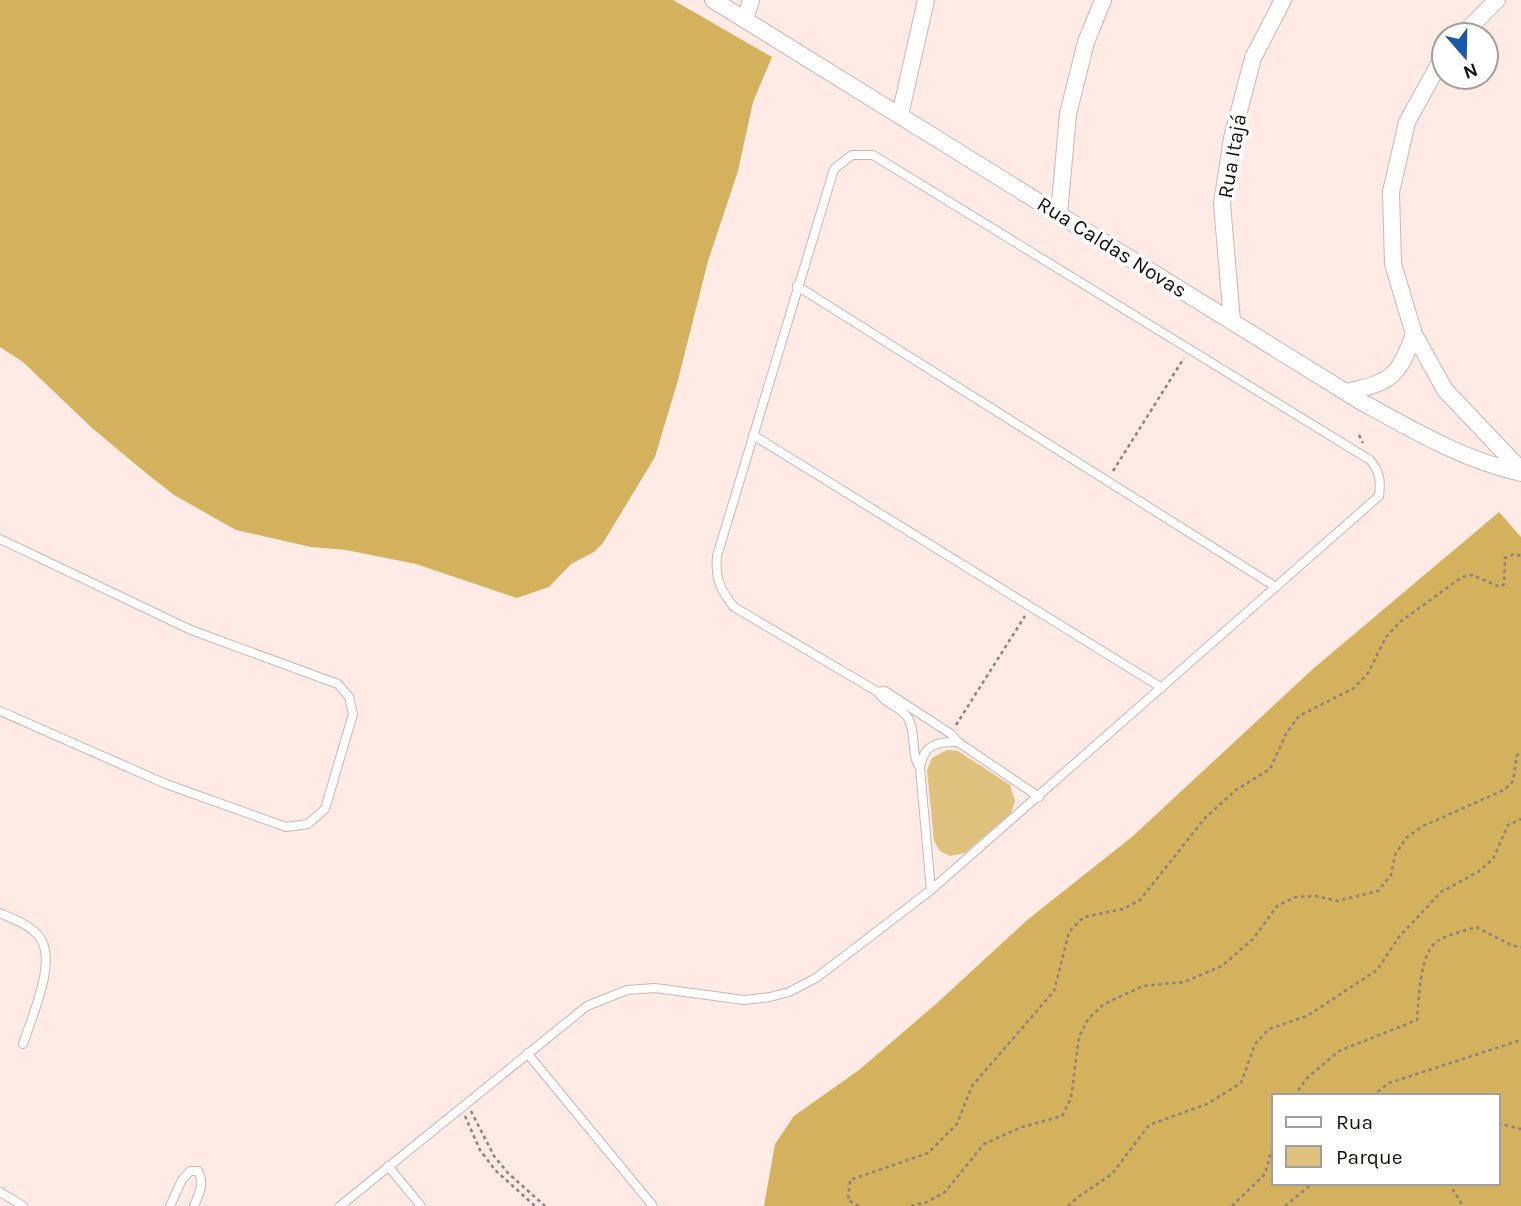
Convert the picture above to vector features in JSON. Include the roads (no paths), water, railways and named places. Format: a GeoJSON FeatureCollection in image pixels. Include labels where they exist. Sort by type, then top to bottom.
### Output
{"type":"FeatureCollection","features":[{"type":"Feature","properties":{"kind":"street","name":"Rua Caldas Novas"},"geometry":{"type":"LineString","coordinates":[[713,0],[1346,392],[1434,441],[1500,468],[1521,472]]}},
{"type":"Feature","properties":{"kind":"street"},"geometry":{"type":"LineString","coordinates":[[745,19],[751,0]]}},
{"type":"Feature","properties":{"kind":"street"},"geometry":{"type":"LineString","coordinates":[[900,115],[926,0]]}},
{"type":"Feature","properties":{"kind":"street"},"geometry":{"type":"LineString","coordinates":[[1059,214],[1068,114],[1086,42],[1103,0]]}},
{"type":"Feature","properties":{"kind":"street","name":"Rua Itajá"},"geometry":{"type":"LineString","coordinates":[[1232,321],[1223,204],[1232,138],[1253,58],[1283,0]]}},
{"type":"Feature","properties":{"kind":"street"},"geometry":{"type":"LineString","coordinates":[[1475,21],[1493,1]]}},
{"type":"Feature","properties":{"kind":"street"},"geometry":{"type":"LineString","coordinates":[[1430,80],[1407,122],[1391,192],[1393,264],[1414,334],[1446,390],[1521,472]]}},
{"type":"Feature","properties":{"kind":"street"},"geometry":{"type":"LineString","coordinates":[[1346,392],[1379,384],[1403,365],[1414,334]]}},
{"type":"Feature","properties":{"kind":"lane"},"geometry":{"type":"LineString","coordinates":[[340,1206],[587,1006],[627,990],[655,988],[744,1000],[770,998],[816,978],[931,890],[1379,496],[1381,481],[1370,460],[873,155],[852,155],[834,169],[717,556],[716,573],[721,591],[734,607],[878,692],[881,697],[905,713],[909,719],[915,760],[920,768]]}},
{"type":"Feature","properties":{"kind":"lane"},"geometry":{"type":"LineString","coordinates":[[797,286],[1276,587]]}},
{"type":"Feature","properties":{"kind":"lane"},"geometry":{"type":"LineString","coordinates":[[753,435],[1161,688]]}},
{"type":"Feature","properties":{"kind":"lane"},"geometry":{"type":"LineString","coordinates":[[0,539],[191,630],[338,684],[349,696],[353,714],[325,808],[308,824],[286,827],[166,784],[0,711]]}},
{"type":"Feature","properties":{"kind":"lane"},"geometry":{"type":"LineString","coordinates":[[878,692],[885,691],[951,734],[958,742],[1039,797]]}},
{"type":"Feature","properties":{"kind":"lane"},"geometry":{"type":"LineString","coordinates":[[931,890],[921,758],[927,747],[943,741],[958,742]]}},
{"type":"Feature","properties":{"kind":"lane"},"geometry":{"type":"LineString","coordinates":[[0,913],[27,926],[39,936],[46,950],[47,966],[23,1044]]}},
{"type":"Feature","properties":{"kind":"lane"},"geometry":{"type":"LineString","coordinates":[[527,1053],[653,1206]]}},
{"type":"Feature","properties":{"kind":"lane"},"geometry":{"type":"LineString","coordinates":[[388,1166],[421,1206]]}},
{"type":"Feature","properties":{"kind":"lane"},"geometry":{"type":"LineString","coordinates":[[170,1206],[182,1180],[190,1171],[198,1171],[202,1177],[202,1185],[194,1206]]}},
{"type":"Feature","properties":{"kind":"lane"},"geometry":{"type":"LineString","coordinates":[[0,1192],[23,1206]]}}]}
